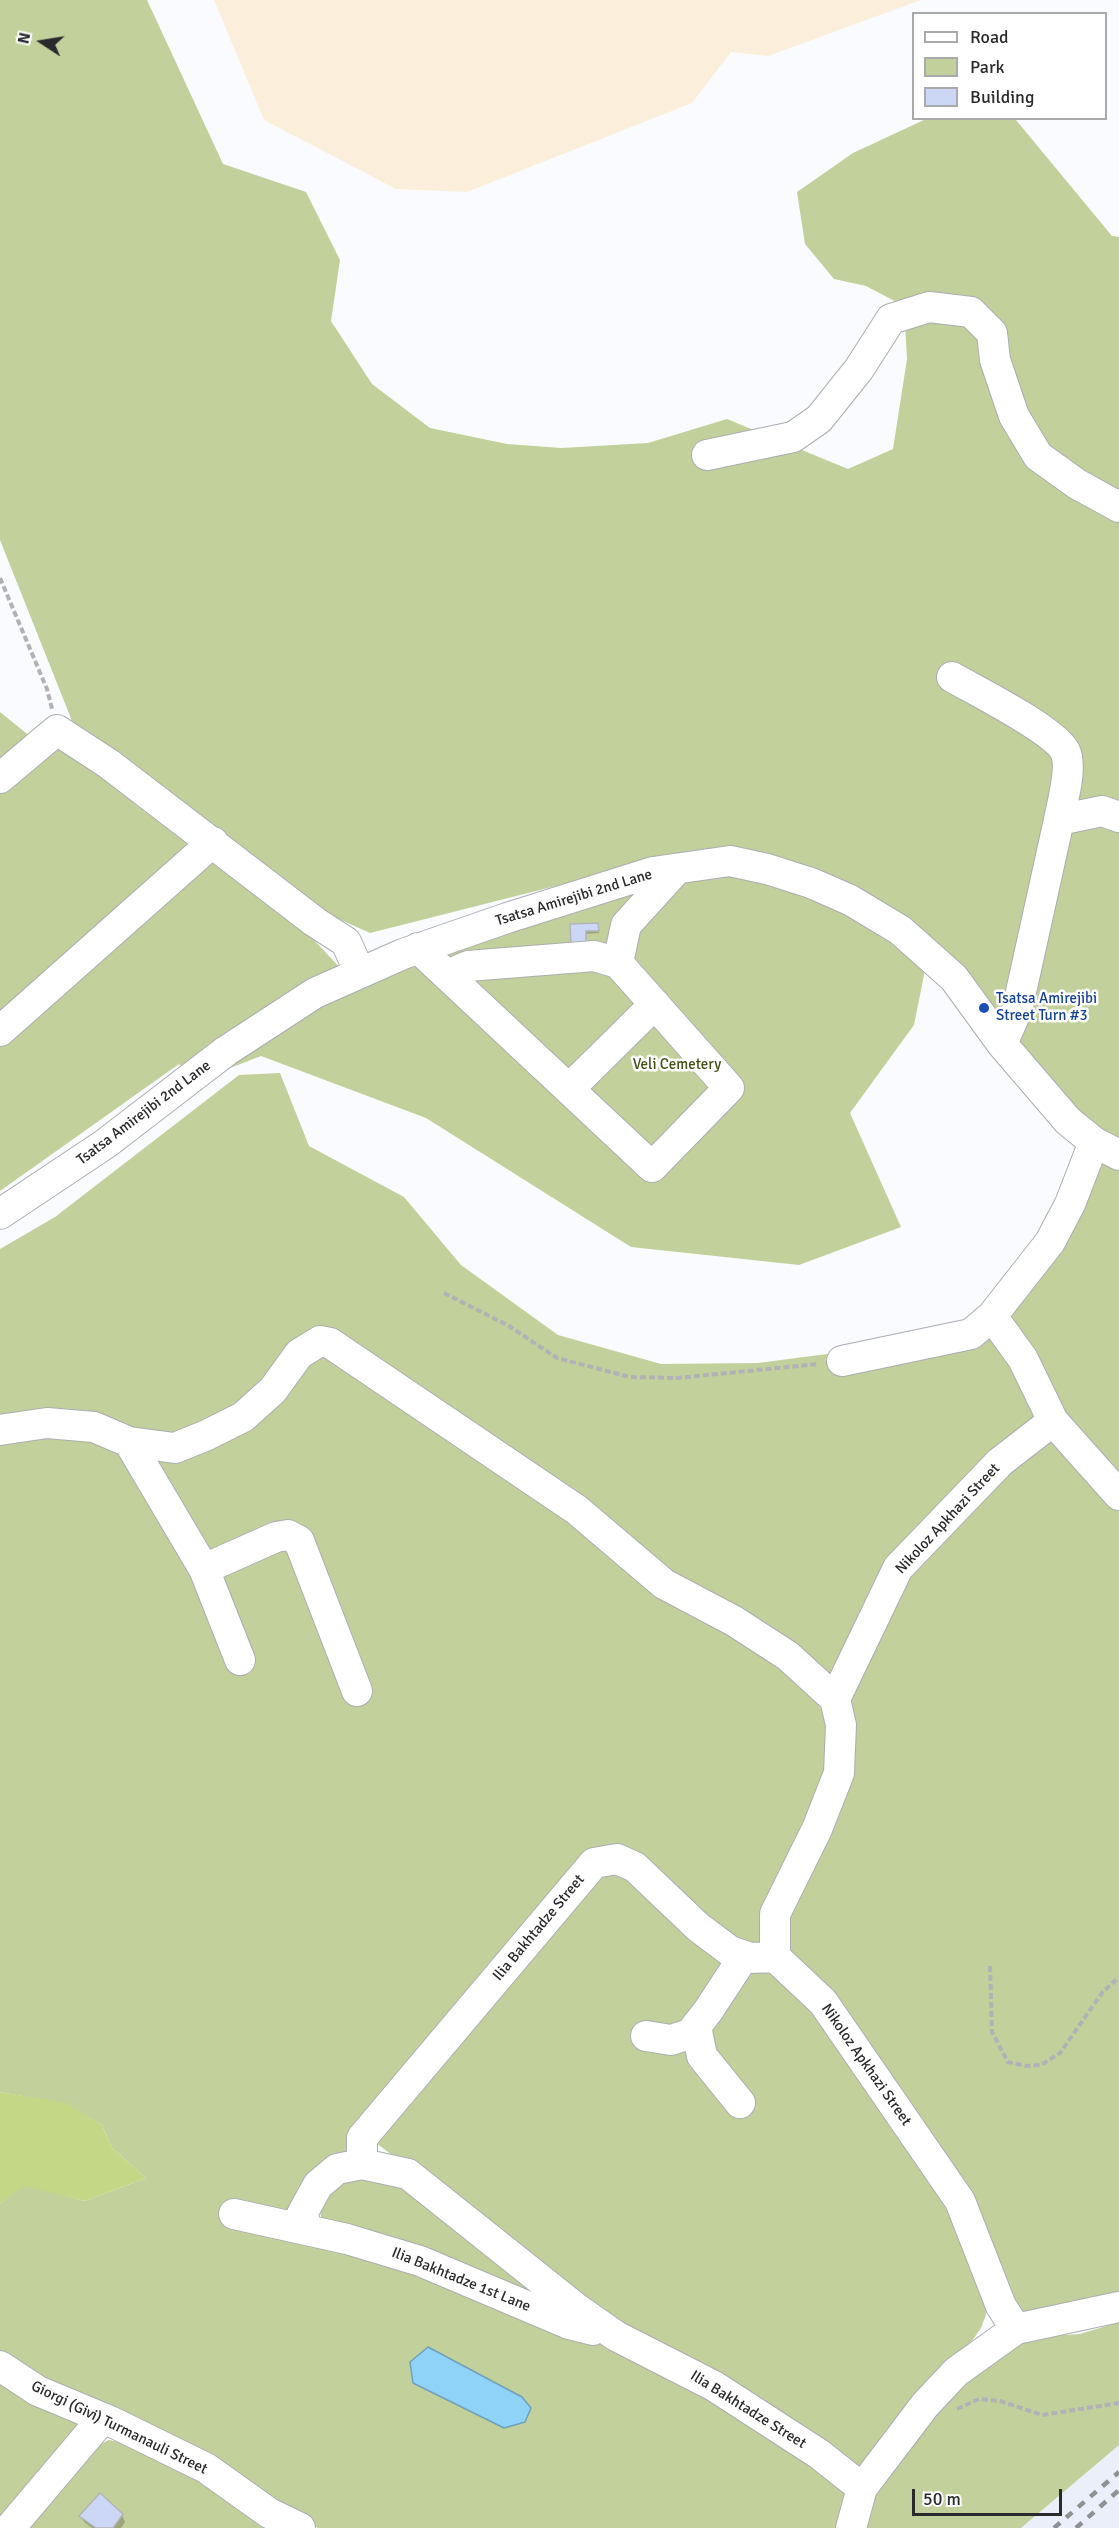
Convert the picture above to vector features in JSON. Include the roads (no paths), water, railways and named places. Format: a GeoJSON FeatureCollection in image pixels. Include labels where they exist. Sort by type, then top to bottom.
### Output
{"type":"FeatureCollection","features":[{"type":"Feature","properties":{"kind":"street"},"geometry":{"type":"LineString","coordinates":[[708,455],[793,438],[819,419],[859,369],[891,319],[929,307],[960,310],[970,312],[992,333],[995,360],[1014,416],[1038,456],[1077,484],[1119,507]]}},
{"type":"Feature","properties":{"kind":"street"},"geometry":{"type":"LineString","coordinates":[[952,677],[1032,723],[1055,740],[1065,752],[1067,777],[1059,820],[1017,1010],[1002,1044]]}},
{"type":"Feature","properties":{"kind":"street"},"geometry":{"type":"LineString","coordinates":[[0,778],[57,730],[109,764],[315,922],[346,942],[360,973]]}},
{"type":"Feature","properties":{"kind":"street"},"geometry":{"type":"LineString","coordinates":[[1059,820],[1074,808],[1102,798],[1119,798]]}},
{"type":"Feature","properties":{"kind":"street"},"geometry":{"type":"LineString","coordinates":[[1059,820],[1102,811],[1119,817]]}},
{"type":"Feature","properties":{"kind":"street"},"geometry":{"type":"LineString","coordinates":[[0,1031],[213,842]]}},
{"type":"Feature","properties":{"kind":"street","name":"Tsatsa Amirejibi 2nd Lane"},"geometry":{"type":"LineString","coordinates":[[0,1214],[105,1144],[226,1051],[315,993],[418,948],[653,872],[730,861],[789,876],[850,900],[900,930],[954,978],[1002,1044],[1068,1120],[1106,1149]]}},
{"type":"Feature","properties":{"kind":"street"},"geometry":{"type":"LineString","coordinates":[[618,963],[626,925],[677,869]]}},
{"type":"Feature","properties":{"kind":"street"},"geometry":{"type":"LineString","coordinates":[[418,948],[652,1167],[729,1088],[618,963],[594,956],[468,966],[447,975]]}},
{"type":"Feature","properties":{"kind":"street"},"geometry":{"type":"LineString","coordinates":[[569,1089],[655,1004]]}},
{"type":"Feature","properties":{"kind":"street"},"geometry":{"type":"LineString","coordinates":[[842,1361],[972,1334],[992,1316],[1050,1242],[1070,1204],[1106,1149]]}},
{"type":"Feature","properties":{"kind":"street"},"geometry":{"type":"LineString","coordinates":[[992,1316],[1023,1359],[1053,1421],[1119,1495]]}},
{"type":"Feature","properties":{"kind":"street"},"geometry":{"type":"LineString","coordinates":[[0,1430],[46,1423],[94,1427],[129,1442],[175,1448],[243,1417],[265,1397],[299,1354],[320,1341],[330,1343],[577,1510],[664,1584],[734,1621],[788,1656],[835,1700],[841,1725],[839,1773],[817,1829],[775,1914],[775,1958]]}},
{"type":"Feature","properties":{"kind":"street","name":"Nikoloz Apkhazi Street"},"geometry":{"type":"LineString","coordinates":[[835,1700],[898,1568],[1000,1462],[1053,1421]]}},
{"type":"Feature","properties":{"kind":"street"},"geometry":{"type":"LineString","coordinates":[[129,1442],[204,1569],[240,1660]]}},
{"type":"Feature","properties":{"kind":"street"},"geometry":{"type":"LineString","coordinates":[[204,1569],[276,1537],[288,1535],[299,1541],[357,1691]]}},
{"type":"Feature","properties":{"kind":"street","name":"Ilia Bakhtadze Street"},"geometry":{"type":"LineString","coordinates":[[362,2164],[362,2138],[594,1863],[617,1859],[634,1867],[698,1927],[730,1952],[744,1956],[775,1958]]}},
{"type":"Feature","properties":{"kind":"street"},"geometry":{"type":"LineString","coordinates":[[646,2036],[671,2040],[690,2034],[744,1956]]}},
{"type":"Feature","properties":{"kind":"street","name":"Nikoloz Apkhazi Street"},"geometry":{"type":"LineString","coordinates":[[775,1958],[823,2002],[960,2201],[1001,2306],[1016,2330]]}},
{"type":"Feature","properties":{"kind":"street"},"geometry":{"type":"LineString","coordinates":[[696,2026],[702,2056],[740,2103]]}},
{"type":"Feature","properties":{"kind":"street","name":"Ilia Bakhtadze Street"},"geometry":{"type":"LineString","coordinates":[[308,2230],[302,2214],[318,2185],[337,2169],[362,2164],[408,2174],[542,2282],[616,2336],[714,2386],[819,2454],[862,2488]]}},
{"type":"Feature","properties":{"kind":"street","name":"Ilia Bakhtadze 1st Lane"},"geometry":{"type":"LineString","coordinates":[[234,2214],[308,2230],[420,2261],[568,2324],[616,2336]]}},
{"type":"Feature","properties":{"kind":"street"},"geometry":{"type":"LineString","coordinates":[[851,2528],[862,2488],[919,2413],[956,2372],[1016,2330],[1119,2307]]}},
{"type":"Feature","properties":{"kind":"street","name":"Giorgi (Givi) Turmanauli Street"},"geometry":{"type":"LineString","coordinates":[[0,2366],[38,2391],[103,2418],[206,2468],[269,2513],[300,2528]]}},
{"type":"Feature","properties":{"kind":"street"},"geometry":{"type":"LineString","coordinates":[[10,2528],[103,2418]]}},
{"type":"Feature","properties":{"kind":"water"},"geometry":{"type":"Polygon","coordinates":[[[428,2347],[522,2397],[531,2408],[525,2422],[504,2428],[413,2383],[410,2362],[428,2347]]]}},
{"type":"Feature","properties":{"kind":"railway"},"geometry":{"type":"LineString","coordinates":[[1054,2528],[1119,2472]]}},
{"type":"Feature","properties":{"kind":"railway"},"geometry":{"type":"LineString","coordinates":[[1076,2528],[1119,2490]]}},
{"type":"Feature","properties":{"kind":"place","name":"Tsatsa Amirejibi Street Turn #3"},"geometry":{"type":"Point","coordinates":[984,1008]}},
{"type":"Feature","properties":{"kind":"park label","name":"Veli Cemetery"},"geometry":{"type":"Point","coordinates":[677,1065]}}]}
